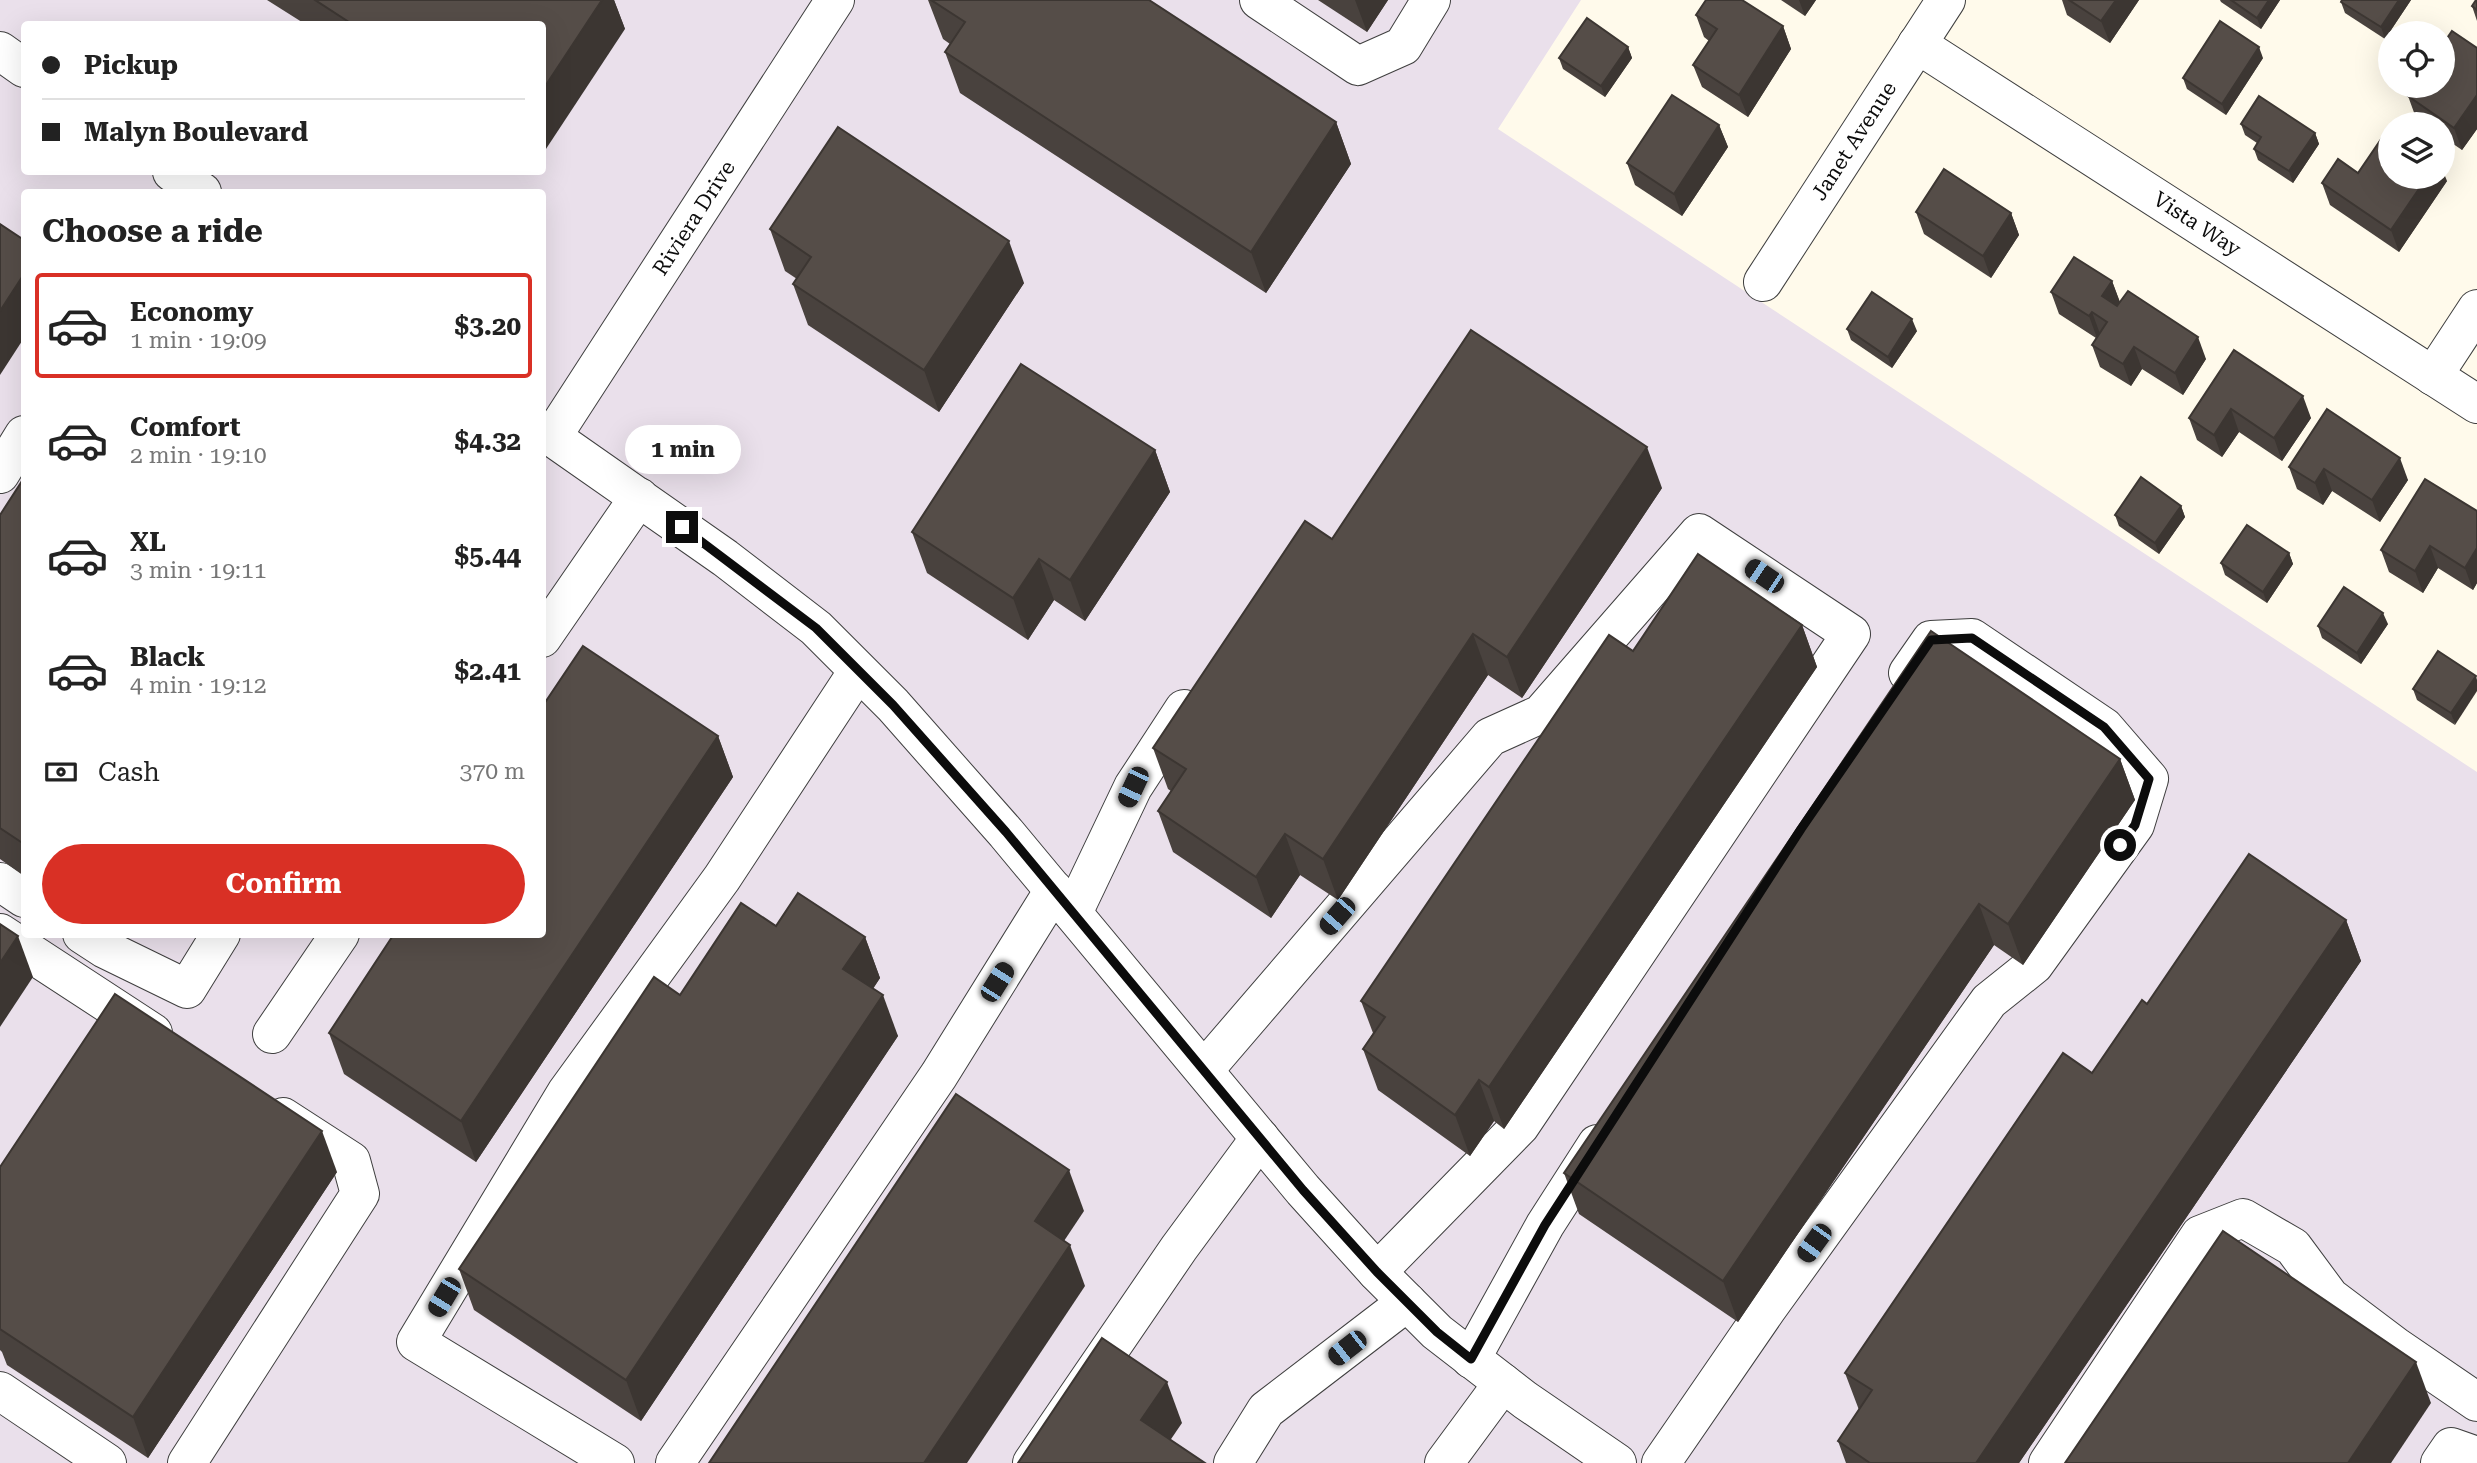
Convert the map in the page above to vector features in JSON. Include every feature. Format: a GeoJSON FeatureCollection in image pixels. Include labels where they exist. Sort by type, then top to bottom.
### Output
{"type":"FeatureCollection","features":[{"type":"Feature","properties":{"kind":"street","name":"Riviera Drive"},"geometry":{"type":"LineString","coordinates":[[547,433],[835,0]]}},
{"type":"Feature","properties":{"kind":"street"},"geometry":{"type":"LineString","coordinates":[[1259,0],[1358,66],[1402,46],[1432,0]]}},
{"type":"Feature","properties":{"kind":"street","name":"Janet Avenue"},"geometry":{"type":"LineString","coordinates":[[1763,282],[1946,0]]}},
{"type":"Feature","properties":{"kind":"street","name":"Vista Way"},"geometry":{"type":"LineString","coordinates":[[1917,44],[2477,404]]}},
{"type":"Feature","properties":{"kind":"street"},"geometry":{"type":"LineString","coordinates":[[0,51],[21,66]]}},
{"type":"Feature","properties":{"kind":"street"},"geometry":{"type":"LineString","coordinates":[[176,175],[198,189]]}},
{"type":"Feature","properties":{"kind":"street"},"geometry":{"type":"LineString","coordinates":[[2433,376],[2477,309]]}},
{"type":"Feature","properties":{"kind":"street"},"geometry":{"type":"LineString","coordinates":[[547,433],[725,558],[816,628],[893,705],[1064,902],[1260,1138],[1377,1272],[1437,1332],[1503,1383],[1617,1463]]}},
{"type":"Feature","properties":{"kind":"street"},"geometry":{"type":"LineString","coordinates":[[0,474],[21,440]]}},
{"type":"Feature","properties":{"kind":"street"},"geometry":{"type":"LineString","coordinates":[[546,632],[639,497]]}},
{"type":"Feature","properties":{"kind":"street"},"geometry":{"type":"LineString","coordinates":[[1204,1070],[1490,737],[1541,714],[1699,533],[1851,634],[1520,1126],[1377,1272]]}},
{"type":"Feature","properties":{"kind":"street"},"geometry":{"type":"LineString","coordinates":[[1661,1463],[1767,1309],[1989,1002],[2034,965],[2135,825],[2149,779],[2104,727],[1972,638],[1931,640],[1890,699]]}},
{"type":"Feature","properties":{"kind":"street"},"geometry":{"type":"LineString","coordinates":[[615,1463],[416,1342],[566,1093],[722,878],[859,671]]}},
{"type":"Feature","properties":{"kind":"street"},"geometry":{"type":"LineString","coordinates":[[675,1463],[939,1074],[1064,902],[1133,787],[1201,684]]}},
{"type":"Feature","properties":{"kind":"street"},"geometry":{"type":"LineString","coordinates":[[0,882],[21,896]]}},
{"type":"Feature","properties":{"kind":"street"},"geometry":{"type":"LineString","coordinates":[[0,933],[187,1055]]}},
{"type":"Feature","properties":{"kind":"street"},"geometry":{"type":"LineString","coordinates":[[88,938],[187,989],[219,938]]}},
{"type":"Feature","properties":{"kind":"street"},"geometry":{"type":"LineString","coordinates":[[272,1034],[337,938]]}},
{"type":"Feature","properties":{"kind":"street"},"geometry":{"type":"LineString","coordinates":[[187,1463],[360,1194],[351,1161],[257,1100]]}},
{"type":"Feature","properties":{"kind":"street"},"geometry":{"type":"LineString","coordinates":[[1471,1359],[1545,1225],[1613,1120]]}},
{"type":"Feature","properties":{"kind":"street"},"geometry":{"type":"LineString","coordinates":[[1032,1463],[1179,1248],[1260,1138]]}},
{"type":"Feature","properties":{"kind":"street"},"geometry":{"type":"LineString","coordinates":[[2048,1463],[2200,1235],[2243,1218],[2293,1247],[2330,1297],[2388,1356],[2477,1402]]}},
{"type":"Feature","properties":{"kind":"street"},"geometry":{"type":"LineString","coordinates":[[1233,1463],[1266,1410],[1407,1302]]}},
{"type":"Feature","properties":{"kind":"street"},"geometry":{"type":"LineString","coordinates":[[1444,1463],[1503,1383]]}},
{"type":"Feature","properties":{"kind":"street"},"geometry":{"type":"LineString","coordinates":[[0,1391],[107,1463]]}},
{"type":"Feature","properties":{"kind":"street"},"geometry":{"type":"LineString","coordinates":[[2440,1463],[2451,1447],[2477,1457]]}},
{"type":"Feature","properties":{"kind":"shaded area"},"geometry":{"type":"Polygon","coordinates":[[[0,0],[1581,0],[1498,129],[2477,772],[2477,1463],[0,1463],[0,0]]]}},
{"type":"Feature","properties":{"kind":"building"},"geometry":{"type":"Polygon","coordinates":[[[315,0],[602,0],[546,85],[546,21],[347,21],[315,0]]]}},
{"type":"Feature","properties":{"kind":"building"},"geometry":{"type":"Polygon","coordinates":[[[931,0],[1149,0],[1336,122],[1251,252],[945,52],[965,22],[931,0]]]}},
{"type":"Feature","properties":{"kind":"building"},"geometry":{"type":"Polygon","coordinates":[[[1706,0],[1742,0],[1783,26],[1739,95],[1693,65],[1717,29],[1696,15],[1706,0]]]}},
{"type":"Feature","properties":{"kind":"building"},"geometry":{"type":"Polygon","coordinates":[[[2069,0],[2116,0],[2101,21],[2069,0]]]}},
{"type":"Feature","properties":{"kind":"building"},"geometry":{"type":"Polygon","coordinates":[[[2231,0],[2269,0],[2257,18],[2231,0]]]}},
{"type":"Feature","properties":{"kind":"building"},"geometry":{"type":"Polygon","coordinates":[[[2399,0],[2385,21],[2378,21],[2378,25],[2341,2],[2399,0]]]}},
{"type":"Feature","properties":{"kind":"building"},"geometry":{"type":"Polygon","coordinates":[[[1587,18],[1628,47],[1601,86],[1559,58],[1587,18]]]}},
{"type":"Feature","properties":{"kind":"building"},"geometry":{"type":"Polygon","coordinates":[[[2220,21],[2259,47],[2222,104],[2183,78],[2220,21]]]}},
{"type":"Feature","properties":{"kind":"building"},"geometry":{"type":"Polygon","coordinates":[[[2455,33],[2477,48],[2477,95],[2455,127],[2455,112],[2431,112],[2411,98],[2455,98],[2455,33]]]}},
{"type":"Feature","properties":{"kind":"building"},"geometry":{"type":"Polygon","coordinates":[[[1672,95],[1719,125],[1674,194],[1627,163],[1672,95]]]}},
{"type":"Feature","properties":{"kind":"building"},"geometry":{"type":"Polygon","coordinates":[[[2259,96],[2315,133],[2289,171],[2254,149],[2261,137],[2241,124],[2259,96]]]}},
{"type":"Feature","properties":{"kind":"building"},"geometry":{"type":"Polygon","coordinates":[[[838,127],[1009,241],[924,370],[793,284],[811,257],[770,229],[838,127]]]}},
{"type":"Feature","properties":{"kind":"building"},"geometry":{"type":"Polygon","coordinates":[[[2378,144],[2378,189],[2419,189],[2391,230],[2322,183],[2338,159],[2358,173],[2378,144]]]}},
{"type":"Feature","properties":{"kind":"building"},"geometry":{"type":"Polygon","coordinates":[[[1944,169],[2011,213],[1983,256],[1916,212],[1944,169]]]}},
{"type":"Feature","properties":{"kind":"building"},"geometry":{"type":"Polygon","coordinates":[[[0,224],[21,238],[21,279],[0,311],[0,224]]]}},
{"type":"Feature","properties":{"kind":"building"},"geometry":{"type":"Polygon","coordinates":[[[2074,257],[2112,281],[2102,296],[2117,306],[2128,291],[2198,337],[2175,373],[2134,347],[2123,364],[2092,345],[2107,322],[2092,312],[2089,316],[2051,292],[2074,257]]]}},
{"type":"Feature","properties":{"kind":"building"},"geometry":{"type":"Polygon","coordinates":[[[1872,292],[1912,319],[1888,357],[1847,329],[1872,292]]]}},
{"type":"Feature","properties":{"kind":"building"},"geometry":{"type":"Polygon","coordinates":[[[1471,330],[1647,447],[1507,657],[1473,634],[1323,859],[1285,834],[1256,877],[1158,811],[1186,769],[1153,748],[1305,521],[1332,539],[1471,330]]]}},
{"type":"Feature","properties":{"kind":"building"},"geometry":{"type":"Polygon","coordinates":[[[2234,350],[2303,396],[2274,438],[2231,409],[2214,435],[2189,418],[2234,350]]]}},
{"type":"Feature","properties":{"kind":"building"},"geometry":{"type":"Polygon","coordinates":[[[1021,364],[1155,450],[1070,580],[1039,559],[1013,598],[912,532],[1021,364]]]}},
{"type":"Feature","properties":{"kind":"building"},"geometry":{"type":"Polygon","coordinates":[[[2327,409],[2400,458],[2372,500],[2324,469],[2315,483],[2289,467],[2327,409]]]}},
{"type":"Feature","properties":{"kind":"building"},"geometry":{"type":"Polygon","coordinates":[[[2141,477],[2181,506],[2155,543],[2115,515],[2141,477]]]}},
{"type":"Feature","properties":{"kind":"building"},"geometry":{"type":"Polygon","coordinates":[[[2425,479],[2477,511],[2477,548],[2465,568],[2430,546],[2415,571],[2381,550],[2425,479]]]}},
{"type":"Feature","properties":{"kind":"building"},"geometry":{"type":"Polygon","coordinates":[[[21,483],[21,842],[0,828],[0,515],[21,483]]]}},
{"type":"Feature","properties":{"kind":"building"},"geometry":{"type":"Polygon","coordinates":[[[2247,525],[2289,553],[2263,592],[2221,563],[2247,525]]]}},
{"type":"Feature","properties":{"kind":"building"},"geometry":{"type":"Polygon","coordinates":[[[1698,554],[1802,625],[1489,1087],[1479,1080],[1455,1115],[1363,1049],[1385,1017],[1361,1001],[1609,635],[1633,651],[1698,554]]]}},
{"type":"Feature","properties":{"kind":"building"},"geometry":{"type":"Polygon","coordinates":[[[2344,587],[2383,613],[2357,653],[2318,626],[2344,587]]]}},
{"type":"Feature","properties":{"kind":"building"},"geometry":{"type":"Polygon","coordinates":[[[1931,631],[2120,759],[2008,924],[1979,904],[1723,1281],[1564,1173],[1931,631]]]}},
{"type":"Feature","properties":{"kind":"building"},"geometry":{"type":"Polygon","coordinates":[[[583,646],[718,736],[461,1121],[329,1033],[391,938],[546,938],[546,701],[583,646]]]}},
{"type":"Feature","properties":{"kind":"building"},"geometry":{"type":"Polygon","coordinates":[[[2438,651],[2476,676],[2451,713],[2413,689],[2438,651]]]}},
{"type":"Feature","properties":{"kind":"building"},"geometry":{"type":"Polygon","coordinates":[[[2249,854],[2346,920],[1976,1463],[1870,1463],[1838,1441],[1872,1390],[1845,1373],[2063,1053],[2092,1073],[2142,1000],[2147,1004],[2249,854]]]}},
{"type":"Feature","properties":{"kind":"building"},"geometry":{"type":"Polygon","coordinates":[[[798,893],[865,937],[843,969],[883,995],[626,1380],[459,1269],[654,977],[680,995],[741,903],[776,926],[798,893]]]}},
{"type":"Feature","properties":{"kind":"building"},"geometry":{"type":"Polygon","coordinates":[[[0,924],[18,936],[0,963],[0,924]]]}},
{"type":"Feature","properties":{"kind":"building"},"geometry":{"type":"Polygon","coordinates":[[[115,994],[322,1131],[133,1417],[0,1329],[0,1167],[115,994]]]}},
{"type":"Feature","properties":{"kind":"building"},"geometry":{"type":"Polygon","coordinates":[[[956,1094],[1069,1170],[1035,1221],[1070,1245],[924,1463],[709,1463],[956,1094]]]}},
{"type":"Feature","properties":{"kind":"building"},"geometry":{"type":"Polygon","coordinates":[[[2223,1231],[2416,1362],[2348,1463],[2065,1463],[2223,1231]]]}},
{"type":"Feature","properties":{"kind":"building"},"geometry":{"type":"Polygon","coordinates":[[[1102,1338],[1167,1382],[1141,1420],[1205,1463],[1018,1463],[1102,1338]]]}},
{"type":"Feature","properties":{"kind":"route"},"geometry":{"type":"LineString","coordinates":[[682,527],[816,628],[893,705],[1006,832],[1303,1190],[1377,1272],[1437,1332],[1471,1359],[1545,1225],[1801,829],[1931,640],[1972,638],[2104,727],[2149,779],[2135,825],[2120,845]]}}]}
